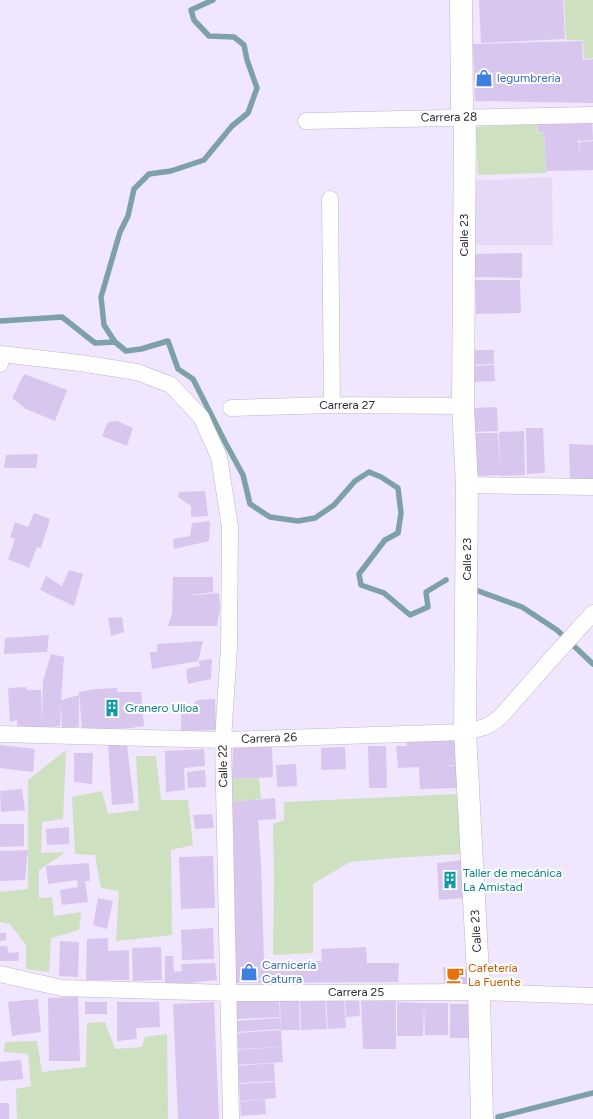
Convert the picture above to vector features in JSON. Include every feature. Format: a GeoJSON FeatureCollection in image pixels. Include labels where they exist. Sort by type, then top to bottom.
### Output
{"type":"FeatureCollection","features":[{"type":"Feature","properties":{"kind":"main road","name":"Calle 23"},"geometry":{"type":"LineString","coordinates":[[461,0],[462,111],[465,117],[463,406],[467,485],[466,732],[480,992],[482,1119]]}},
{"type":"Feature","properties":{"kind":"street","name":"Carrera 28"},"geometry":{"type":"LineString","coordinates":[[306,121],[593,115]]}},
{"type":"Feature","properties":{"kind":"street"},"geometry":{"type":"LineString","coordinates":[[330,199],[332,405]]}},
{"type":"Feature","properties":{"kind":"street","name":"Calle 22"},"geometry":{"type":"LineString","coordinates":[[1,360],[80,363],[138,372],[171,385],[201,417],[219,457],[230,527],[229,647],[223,740],[230,1119]]}},
{"type":"Feature","properties":{"kind":"street","name":"Carrera 27"},"geometry":{"type":"LineString","coordinates":[[231,408],[332,405],[463,406]]}},
{"type":"Feature","properties":{"kind":"street"},"geometry":{"type":"LineString","coordinates":[[467,485],[593,487]]}},
{"type":"Feature","properties":{"kind":"street","name":"Carrera 26"},"geometry":{"type":"LineString","coordinates":[[0,734],[223,740],[466,732],[483,728],[494,723],[588,619]]}},
{"type":"Feature","properties":{"kind":"street","name":"Carrera 25"},"geometry":{"type":"LineString","coordinates":[[0,974],[62,988],[228,993],[480,992],[593,996]]}},
{"type":"Feature","properties":{"kind":"shaded area"},"geometry":{"type":"Polygon","coordinates":[[[552,177],[553,245],[476,245],[475,181],[552,177]]]}},
{"type":"Feature","properties":{"kind":"green space"},"geometry":{"type":"Polygon","coordinates":[[[564,0],[593,0],[593,58],[584,59],[583,40],[566,40],[564,0]]]}},
{"type":"Feature","properties":{"kind":"green space"},"geometry":{"type":"Polygon","coordinates":[[[537,124],[537,133],[544,132],[546,173],[478,175],[476,127],[537,124]]]}},
{"type":"Feature","properties":{"kind":"green space"},"geometry":{"type":"Polygon","coordinates":[[[66,750],[63,819],[42,822],[41,853],[66,852],[39,870],[39,898],[52,897],[54,916],[81,912],[79,930],[51,938],[49,972],[26,969],[26,945],[10,924],[0,922],[0,892],[28,889],[28,780],[66,750]]]}},
{"type":"Feature","properties":{"kind":"green space"},"geometry":{"type":"Polygon","coordinates":[[[136,756],[156,756],[161,800],[188,800],[193,845],[171,850],[172,935],[116,941],[119,891],[101,888],[95,855],[75,854],[72,797],[102,791],[108,814],[139,810],[136,756]]]}},
{"type":"Feature","properties":{"kind":"green space"},"geometry":{"type":"Polygon","coordinates":[[[259,778],[261,799],[232,802],[232,779],[259,778]]]}},
{"type":"Feature","properties":{"kind":"green space"},"geometry":{"type":"Polygon","coordinates":[[[457,794],[461,854],[350,862],[313,884],[313,953],[273,955],[273,824],[284,820],[284,802],[457,794]]]}},
{"type":"Feature","properties":{"kind":"green space"},"geometry":{"type":"Polygon","coordinates":[[[105,1022],[115,1049],[142,1047],[145,1037],[167,1034],[168,1119],[17,1119],[16,1089],[31,1086],[28,1054],[4,1052],[5,1042],[37,1041],[42,1072],[86,1067],[87,1023],[105,1022]]]}},
{"type":"Feature","properties":{"kind":"building"},"geometry":{"type":"Polygon","coordinates":[[[479,0],[563,0],[565,39],[481,43],[479,0]]]}},
{"type":"Feature","properties":{"kind":"building"},"geometry":{"type":"Polygon","coordinates":[[[582,41],[583,60],[593,59],[593,103],[475,101],[473,44],[582,41]]]}},
{"type":"Feature","properties":{"kind":"building"},"geometry":{"type":"Polygon","coordinates":[[[592,118],[593,140],[580,141],[579,138],[579,141],[572,142],[579,142],[580,154],[580,142],[593,141],[593,170],[546,171],[544,132],[538,132],[537,120],[592,118]]]}},
{"type":"Feature","properties":{"kind":"building"},"geometry":{"type":"Polygon","coordinates":[[[522,253],[522,278],[474,277],[474,254],[522,253]]]}},
{"type":"Feature","properties":{"kind":"building"},"geometry":{"type":"Polygon","coordinates":[[[475,280],[520,280],[521,313],[476,314],[475,280]]]}},
{"type":"Feature","properties":{"kind":"building"},"geometry":{"type":"Polygon","coordinates":[[[472,350],[494,350],[494,364],[472,365],[472,350]]]}},
{"type":"Feature","properties":{"kind":"building"},"geometry":{"type":"Polygon","coordinates":[[[494,365],[495,381],[472,382],[472,366],[494,365]]]}},
{"type":"Feature","properties":{"kind":"building"},"geometry":{"type":"Polygon","coordinates":[[[24,374],[67,390],[55,421],[26,409],[12,398],[24,374]]]}},
{"type":"Feature","properties":{"kind":"building"},"geometry":{"type":"Polygon","coordinates":[[[497,407],[498,431],[474,432],[473,408],[497,407]]]}},
{"type":"Feature","properties":{"kind":"building"},"geometry":{"type":"Polygon","coordinates":[[[117,421],[133,428],[127,446],[102,436],[108,422],[117,421]]]}},
{"type":"Feature","properties":{"kind":"building"},"geometry":{"type":"Polygon","coordinates":[[[526,428],[543,428],[545,473],[527,474],[526,428]]]}},
{"type":"Feature","properties":{"kind":"building"},"geometry":{"type":"Polygon","coordinates":[[[524,431],[525,475],[500,476],[499,432],[524,431]]]}},
{"type":"Feature","properties":{"kind":"building"},"geometry":{"type":"Polygon","coordinates":[[[474,433],[498,433],[500,475],[475,476],[474,433]]]}},
{"type":"Feature","properties":{"kind":"building"},"geometry":{"type":"Polygon","coordinates":[[[569,444],[593,445],[593,481],[585,481],[584,477],[584,481],[570,482],[569,444]]]}},
{"type":"Feature","properties":{"kind":"building"},"geometry":{"type":"Polygon","coordinates":[[[38,454],[36,468],[4,468],[6,455],[38,454]]]}},
{"type":"Feature","properties":{"kind":"building"},"geometry":{"type":"Polygon","coordinates":[[[205,491],[208,516],[191,517],[191,506],[178,497],[179,492],[205,491]]]}},
{"type":"Feature","properties":{"kind":"building"},"geometry":{"type":"Polygon","coordinates":[[[34,513],[50,519],[41,548],[37,547],[29,568],[8,559],[15,539],[10,537],[15,522],[28,527],[34,513]]]}},
{"type":"Feature","properties":{"kind":"building"},"geometry":{"type":"Polygon","coordinates":[[[210,521],[209,541],[174,549],[173,539],[190,536],[192,523],[210,521]]]}},
{"type":"Feature","properties":{"kind":"building"},"geometry":{"type":"Polygon","coordinates":[[[69,570],[83,574],[74,606],[40,590],[46,576],[62,586],[69,570]]]}},
{"type":"Feature","properties":{"kind":"building"},"geometry":{"type":"Polygon","coordinates":[[[173,577],[213,577],[213,592],[185,596],[219,593],[220,608],[217,626],[168,626],[172,613],[173,577]]]}},
{"type":"Feature","properties":{"kind":"building"},"geometry":{"type":"Polygon","coordinates":[[[122,617],[124,632],[111,636],[108,618],[122,617]]]}},
{"type":"Feature","properties":{"kind":"building"},"geometry":{"type":"Polygon","coordinates":[[[49,635],[47,652],[4,654],[5,638],[49,635]]]}},
{"type":"Feature","properties":{"kind":"building"},"geometry":{"type":"Polygon","coordinates":[[[203,641],[198,661],[152,669],[150,652],[157,652],[157,644],[203,641]]]}},
{"type":"Feature","properties":{"kind":"building"},"geometry":{"type":"Polygon","coordinates":[[[51,654],[64,657],[61,700],[79,695],[79,726],[62,729],[61,705],[60,726],[17,730],[17,720],[10,722],[8,688],[26,687],[27,690],[41,690],[42,721],[43,681],[51,654]]]}},
{"type":"Feature","properties":{"kind":"building"},"geometry":{"type":"Polygon","coordinates":[[[212,659],[211,679],[188,684],[186,669],[200,666],[198,661],[212,659]]]}},
{"type":"Feature","properties":{"kind":"building"},"geometry":{"type":"Polygon","coordinates":[[[117,688],[117,692],[141,692],[144,726],[82,730],[79,692],[95,689],[117,688]]]}},
{"type":"Feature","properties":{"kind":"building"},"geometry":{"type":"Polygon","coordinates":[[[215,699],[216,730],[181,731],[181,707],[192,706],[197,700],[215,699]]]}},
{"type":"Feature","properties":{"kind":"building"},"geometry":{"type":"Polygon","coordinates":[[[458,738],[460,765],[439,766],[458,766],[459,788],[420,789],[419,767],[398,768],[396,746],[407,746],[406,741],[458,738]]]}},
{"type":"Feature","properties":{"kind":"building"},"geometry":{"type":"Polygon","coordinates":[[[0,745],[35,749],[33,772],[0,768],[0,745]]]}},
{"type":"Feature","properties":{"kind":"building"},"geometry":{"type":"Polygon","coordinates":[[[108,745],[127,745],[134,803],[112,805],[108,745]]]}},
{"type":"Feature","properties":{"kind":"building"},"geometry":{"type":"Polygon","coordinates":[[[272,746],[273,777],[232,779],[233,747],[272,746]]]}},
{"type":"Feature","properties":{"kind":"building"},"geometry":{"type":"Polygon","coordinates":[[[368,746],[386,746],[387,788],[369,788],[368,746]]]}},
{"type":"Feature","properties":{"kind":"building"},"geometry":{"type":"Polygon","coordinates":[[[345,747],[346,769],[321,770],[321,748],[345,747]]]}},
{"type":"Feature","properties":{"kind":"building"},"geometry":{"type":"Polygon","coordinates":[[[204,749],[205,766],[184,768],[185,790],[166,792],[165,751],[204,749]]]}},
{"type":"Feature","properties":{"kind":"building"},"geometry":{"type":"Polygon","coordinates":[[[74,753],[93,753],[92,784],[74,782],[74,753]]]}},
{"type":"Feature","properties":{"kind":"building"},"geometry":{"type":"Polygon","coordinates":[[[296,764],[297,786],[277,787],[276,765],[296,764]]]}},
{"type":"Feature","properties":{"kind":"building"},"geometry":{"type":"Polygon","coordinates":[[[205,770],[206,787],[188,788],[187,772],[205,770]]]}},
{"type":"Feature","properties":{"kind":"building"},"geometry":{"type":"Polygon","coordinates":[[[22,789],[25,810],[1,812],[0,791],[22,789]]]}},
{"type":"Feature","properties":{"kind":"building"},"geometry":{"type":"Polygon","coordinates":[[[275,798],[276,819],[258,820],[264,962],[322,961],[321,949],[366,947],[367,963],[399,963],[398,982],[234,983],[234,846],[232,802],[275,798]]]}},
{"type":"Feature","properties":{"kind":"building"},"geometry":{"type":"Polygon","coordinates":[[[212,814],[214,828],[195,829],[193,815],[212,814]]]}},
{"type":"Feature","properties":{"kind":"building"},"geometry":{"type":"Polygon","coordinates":[[[0,824],[24,824],[24,846],[0,847],[0,824]]]}},
{"type":"Feature","properties":{"kind":"building"},"geometry":{"type":"Polygon","coordinates":[[[69,827],[69,844],[47,845],[46,829],[69,827]]]}},
{"type":"Feature","properties":{"kind":"building"},"geometry":{"type":"Polygon","coordinates":[[[28,850],[25,880],[0,881],[0,851],[28,850]]]}},
{"type":"Feature","properties":{"kind":"building"},"geometry":{"type":"Polygon","coordinates":[[[213,856],[215,908],[181,909],[179,857],[213,856]]]}},
{"type":"Feature","properties":{"kind":"building","name":"Taller de mecánica La Amistad"},"geometry":{"type":"Polygon","coordinates":[[[462,860],[464,898],[439,900],[437,863],[462,860]]]}},
{"type":"Feature","properties":{"kind":"building"},"geometry":{"type":"Polygon","coordinates":[[[89,863],[90,881],[85,881],[88,902],[62,905],[60,890],[78,887],[77,880],[48,884],[46,866],[89,863]]]}},
{"type":"Feature","properties":{"kind":"building"},"geometry":{"type":"Polygon","coordinates":[[[98,898],[113,901],[107,929],[93,925],[98,898]]]}},
{"type":"Feature","properties":{"kind":"building"},"geometry":{"type":"Polygon","coordinates":[[[213,928],[214,959],[182,960],[181,930],[213,928]]]}},
{"type":"Feature","properties":{"kind":"building"},"geometry":{"type":"Polygon","coordinates":[[[0,933],[6,933],[6,940],[0,941],[0,933]]]}},
{"type":"Feature","properties":{"kind":"building"},"geometry":{"type":"Polygon","coordinates":[[[108,938],[108,951],[129,950],[129,980],[86,980],[87,939],[108,938]]]}},
{"type":"Feature","properties":{"kind":"building"},"geometry":{"type":"Polygon","coordinates":[[[60,941],[79,942],[78,977],[59,976],[60,941]]]}},
{"type":"Feature","properties":{"kind":"building"},"geometry":{"type":"Polygon","coordinates":[[[0,946],[7,946],[9,953],[19,952],[18,961],[0,961],[0,946]]]}},
{"type":"Feature","properties":{"kind":"building"},"geometry":{"type":"Polygon","coordinates":[[[161,947],[162,980],[133,981],[132,948],[161,947]]]}},
{"type":"Feature","properties":{"kind":"building"},"geometry":{"type":"Polygon","coordinates":[[[165,956],[173,956],[174,972],[182,971],[181,964],[215,963],[217,980],[165,985],[165,956]]]}},
{"type":"Feature","properties":{"kind":"building","name":"Cafetería La Fuente"},"geometry":{"type":"Polygon","coordinates":[[[443,967],[467,967],[467,984],[444,984],[443,967]]]}},
{"type":"Feature","properties":{"kind":"building"},"geometry":{"type":"Polygon","coordinates":[[[78,997],[80,1061],[49,1061],[48,998],[78,997]]]}},
{"type":"Feature","properties":{"kind":"building"},"geometry":{"type":"Polygon","coordinates":[[[396,998],[396,1049],[363,1049],[361,999],[396,998]]]}},
{"type":"Feature","properties":{"kind":"building"},"geometry":{"type":"Polygon","coordinates":[[[38,999],[41,1032],[12,1036],[8,1002],[38,999]]]}},
{"type":"Feature","properties":{"kind":"building"},"geometry":{"type":"Polygon","coordinates":[[[344,999],[346,1028],[328,1029],[326,1000],[344,999]]]}},
{"type":"Feature","properties":{"kind":"building"},"geometry":{"type":"Polygon","coordinates":[[[345,999],[359,999],[360,1016],[346,1017],[345,999]]]}},
{"type":"Feature","properties":{"kind":"building"},"geometry":{"type":"Polygon","coordinates":[[[279,1000],[280,1017],[235,1019],[235,1001],[279,1000]]]}},
{"type":"Feature","properties":{"kind":"building"},"geometry":{"type":"Polygon","coordinates":[[[299,1000],[300,1030],[281,1030],[280,1001],[299,1000]]]}},
{"type":"Feature","properties":{"kind":"building"},"geometry":{"type":"Polygon","coordinates":[[[325,1000],[327,1029],[301,1030],[300,1002],[325,1000]]]}},
{"type":"Feature","properties":{"kind":"building"},"geometry":{"type":"Polygon","coordinates":[[[85,1002],[107,1002],[107,1014],[85,1014],[85,1002]]]}},
{"type":"Feature","properties":{"kind":"building"},"geometry":{"type":"Polygon","coordinates":[[[117,1002],[159,1002],[160,1027],[136,1028],[137,1039],[117,1041],[117,1002]]]}},
{"type":"Feature","properties":{"kind":"building"},"geometry":{"type":"Polygon","coordinates":[[[214,1002],[219,1119],[178,1119],[173,1004],[214,1002]]]}},
{"type":"Feature","properties":{"kind":"building"},"geometry":{"type":"Polygon","coordinates":[[[397,1002],[424,1003],[423,1036],[397,1036],[397,1002]]]}},
{"type":"Feature","properties":{"kind":"building"},"geometry":{"type":"Polygon","coordinates":[[[424,1003],[448,1003],[448,1035],[425,1035],[424,1003]]]}},
{"type":"Feature","properties":{"kind":"building"},"geometry":{"type":"Polygon","coordinates":[[[450,1004],[471,1004],[471,1038],[450,1038],[450,1004]]]}},
{"type":"Feature","properties":{"kind":"building"},"geometry":{"type":"Polygon","coordinates":[[[280,1018],[281,1029],[236,1032],[235,1021],[280,1018]]]}},
{"type":"Feature","properties":{"kind":"building"},"geometry":{"type":"Polygon","coordinates":[[[281,1030],[282,1047],[237,1049],[236,1033],[281,1030]]]}},
{"type":"Feature","properties":{"kind":"building"},"geometry":{"type":"Polygon","coordinates":[[[282,1047],[283,1062],[237,1065],[236,1050],[282,1047]]]}},
{"type":"Feature","properties":{"kind":"building"},"geometry":{"type":"Polygon","coordinates":[[[21,1060],[23,1079],[0,1081],[0,1062],[21,1060]]]}},
{"type":"Feature","properties":{"kind":"building"},"geometry":{"type":"Polygon","coordinates":[[[274,1063],[275,1081],[239,1083],[238,1066],[274,1063]]]}},
{"type":"Feature","properties":{"kind":"building"},"geometry":{"type":"Polygon","coordinates":[[[275,1082],[276,1098],[240,1101],[239,1084],[275,1082]]]}},
{"type":"Feature","properties":{"kind":"building"},"geometry":{"type":"Polygon","coordinates":[[[265,1099],[266,1114],[241,1116],[240,1102],[265,1099]]]}},
{"type":"Feature","properties":{"kind":"building"},"geometry":{"type":"Polygon","coordinates":[[[0,1103],[9,1103],[9,1119],[0,1119],[0,1103]]]}},
{"type":"Feature","properties":{"kind":"waterway"},"geometry":{"type":"LineString","coordinates":[[213,0],[191,10],[194,20],[209,36],[234,37],[244,45],[247,60],[257,88],[248,113],[232,126],[204,160],[171,171],[149,174],[134,189],[128,216],[120,232],[101,297],[104,325],[115,342],[126,351],[141,349],[168,341],[178,369],[193,379],[243,475],[250,504],[270,517],[298,521],[315,518],[334,505],[355,481],[369,472],[381,477],[398,488],[401,513],[398,533],[385,540],[359,574],[361,585],[384,593],[410,615],[428,607],[426,592],[446,580]]}},
{"type":"Feature","properties":{"kind":"waterway"},"geometry":{"type":"LineString","coordinates":[[0,321],[62,317],[95,343],[115,342]]}},
{"type":"Feature","properties":{"kind":"waterway"},"geometry":{"type":"LineString","coordinates":[[473,589],[522,607],[557,630],[593,664]]}},
{"type":"Feature","properties":{"kind":"waterway"},"geometry":{"type":"LineString","coordinates":[[498,1117],[593,1093]]}},
{"type":"Feature","properties":{"kind":"place","name":"legumbreria"},"geometry":{"type":"Point","coordinates":[484,78]}},
{"type":"Feature","properties":{"kind":"place","name":"Granero Ulloa"},"geometry":{"type":"Point","coordinates":[112,708]}},
{"type":"Feature","properties":{"kind":"place","name":"Taller de mecánica La Amistad"},"geometry":{"type":"Point","coordinates":[450,880]}},
{"type":"Feature","properties":{"kind":"place","name":"Carnicería Caturra"},"geometry":{"type":"Point","coordinates":[249,972]}},
{"type":"Feature","properties":{"kind":"place","name":"Cafetería La Fuente"},"geometry":{"type":"Point","coordinates":[455,975]}}]}
